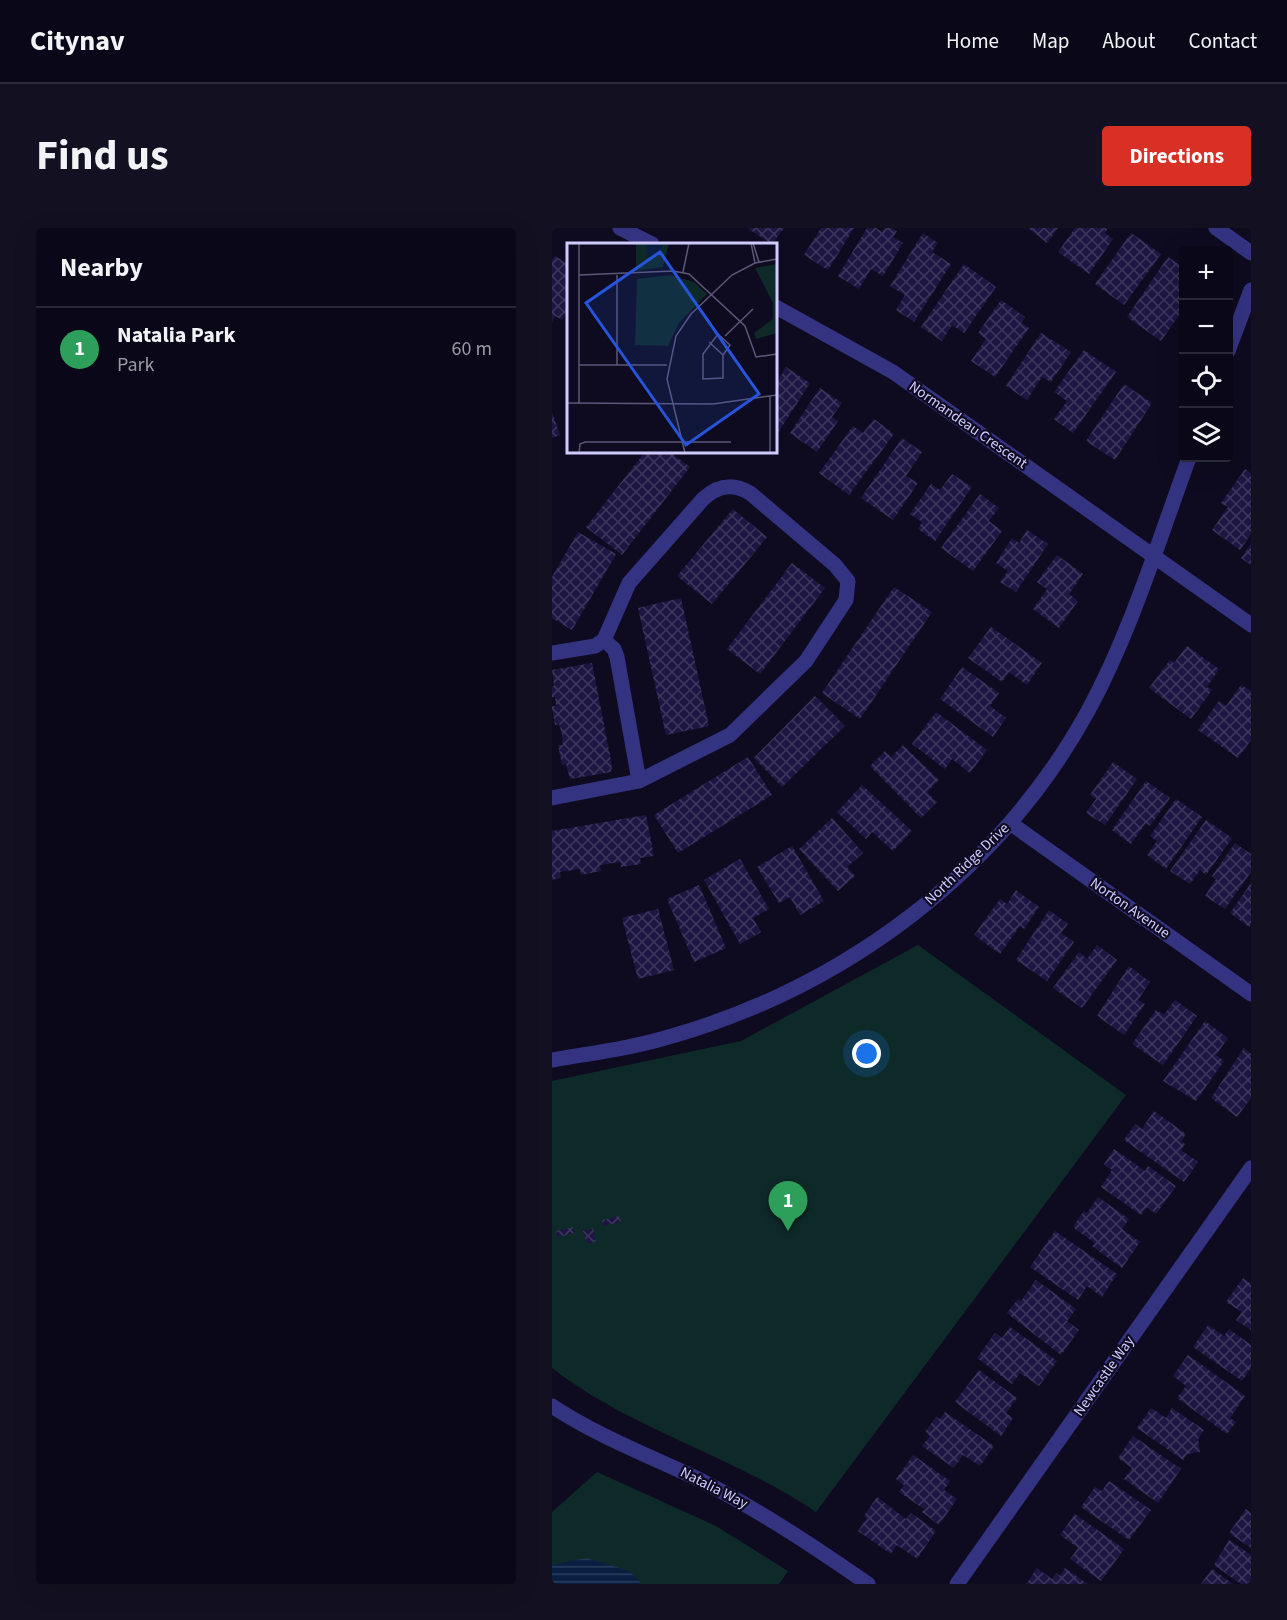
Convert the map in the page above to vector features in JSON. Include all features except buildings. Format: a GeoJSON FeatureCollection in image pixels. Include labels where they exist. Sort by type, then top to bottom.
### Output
{"type":"FeatureCollection","features":[{"type":"Feature","properties":{"kind":"street"},"geometry":{"type":"LineString","coordinates":[[620,228],[650,243]]}},
{"type":"Feature","properties":{"kind":"street"},"geometry":{"type":"LineString","coordinates":[[1216,228],[1251,253]]}},
{"type":"Feature","properties":{"kind":"street"},"geometry":{"type":"LineString","coordinates":[[1233,338],[1251,290]]}},
{"type":"Feature","properties":{"kind":"street","name":"Normandeau Crescent"},"geometry":{"type":"LineString","coordinates":[[777,308],[893,372],[1251,625]]}},
{"type":"Feature","properties":{"kind":"street","name":"North Ridge Drive"},"geometry":{"type":"LineString","coordinates":[[552,1060],[671,1037],[734,1016],[805,984],[875,943],[958,877],[1010,823],[1058,759],[1088,710],[1117,651],[1188,462]]}},
{"type":"Feature","properties":{"kind":"street"},"geometry":{"type":"LineString","coordinates":[[552,653],[595,646],[604,640],[629,583],[703,498],[712,490],[722,487],[742,488],[750,493],[835,565],[848,581],[846,600],[806,661],[738,729],[639,781],[552,798]]}},
{"type":"Feature","properties":{"kind":"street"},"geometry":{"type":"LineString","coordinates":[[604,640],[614,649],[617,657],[639,781]]}},
{"type":"Feature","properties":{"kind":"street","name":"Norton Avenue"},"geometry":{"type":"LineString","coordinates":[[1010,823],[1251,994]]}},
{"type":"Feature","properties":{"kind":"street","name":"Newcastle Way"},"geometry":{"type":"LineString","coordinates":[[957,1584],[1251,1168]]}},
{"type":"Feature","properties":{"kind":"street","name":"Natalia Way"},"geometry":{"type":"LineString","coordinates":[[552,1406],[595,1434],[700,1480],[759,1512],[867,1584]]}},
{"type":"Feature","properties":{"kind":"green space"},"geometry":{"type":"Polygon","coordinates":[[[918,945],[1126,1095],[816,1512],[751,1474],[615,1409],[552,1368],[552,1081],[741,1041],[918,945]]]}},
{"type":"Feature","properties":{"kind":"green space"},"geometry":{"type":"Polygon","coordinates":[[[597,1472],[716,1526],[788,1571],[779,1584],[552,1584],[552,1512],[597,1472]]]}},
{"type":"Feature","properties":{"kind":"water"},"geometry":{"type":"Polygon","coordinates":[[[586,1558],[629,1571],[642,1584],[552,1584],[552,1565],[586,1558]]]}},
{"type":"Feature","properties":{"kind":"place","name":"Natalia Park"},"geometry":{"type":"Point","coordinates":[788,1231]}}]}
